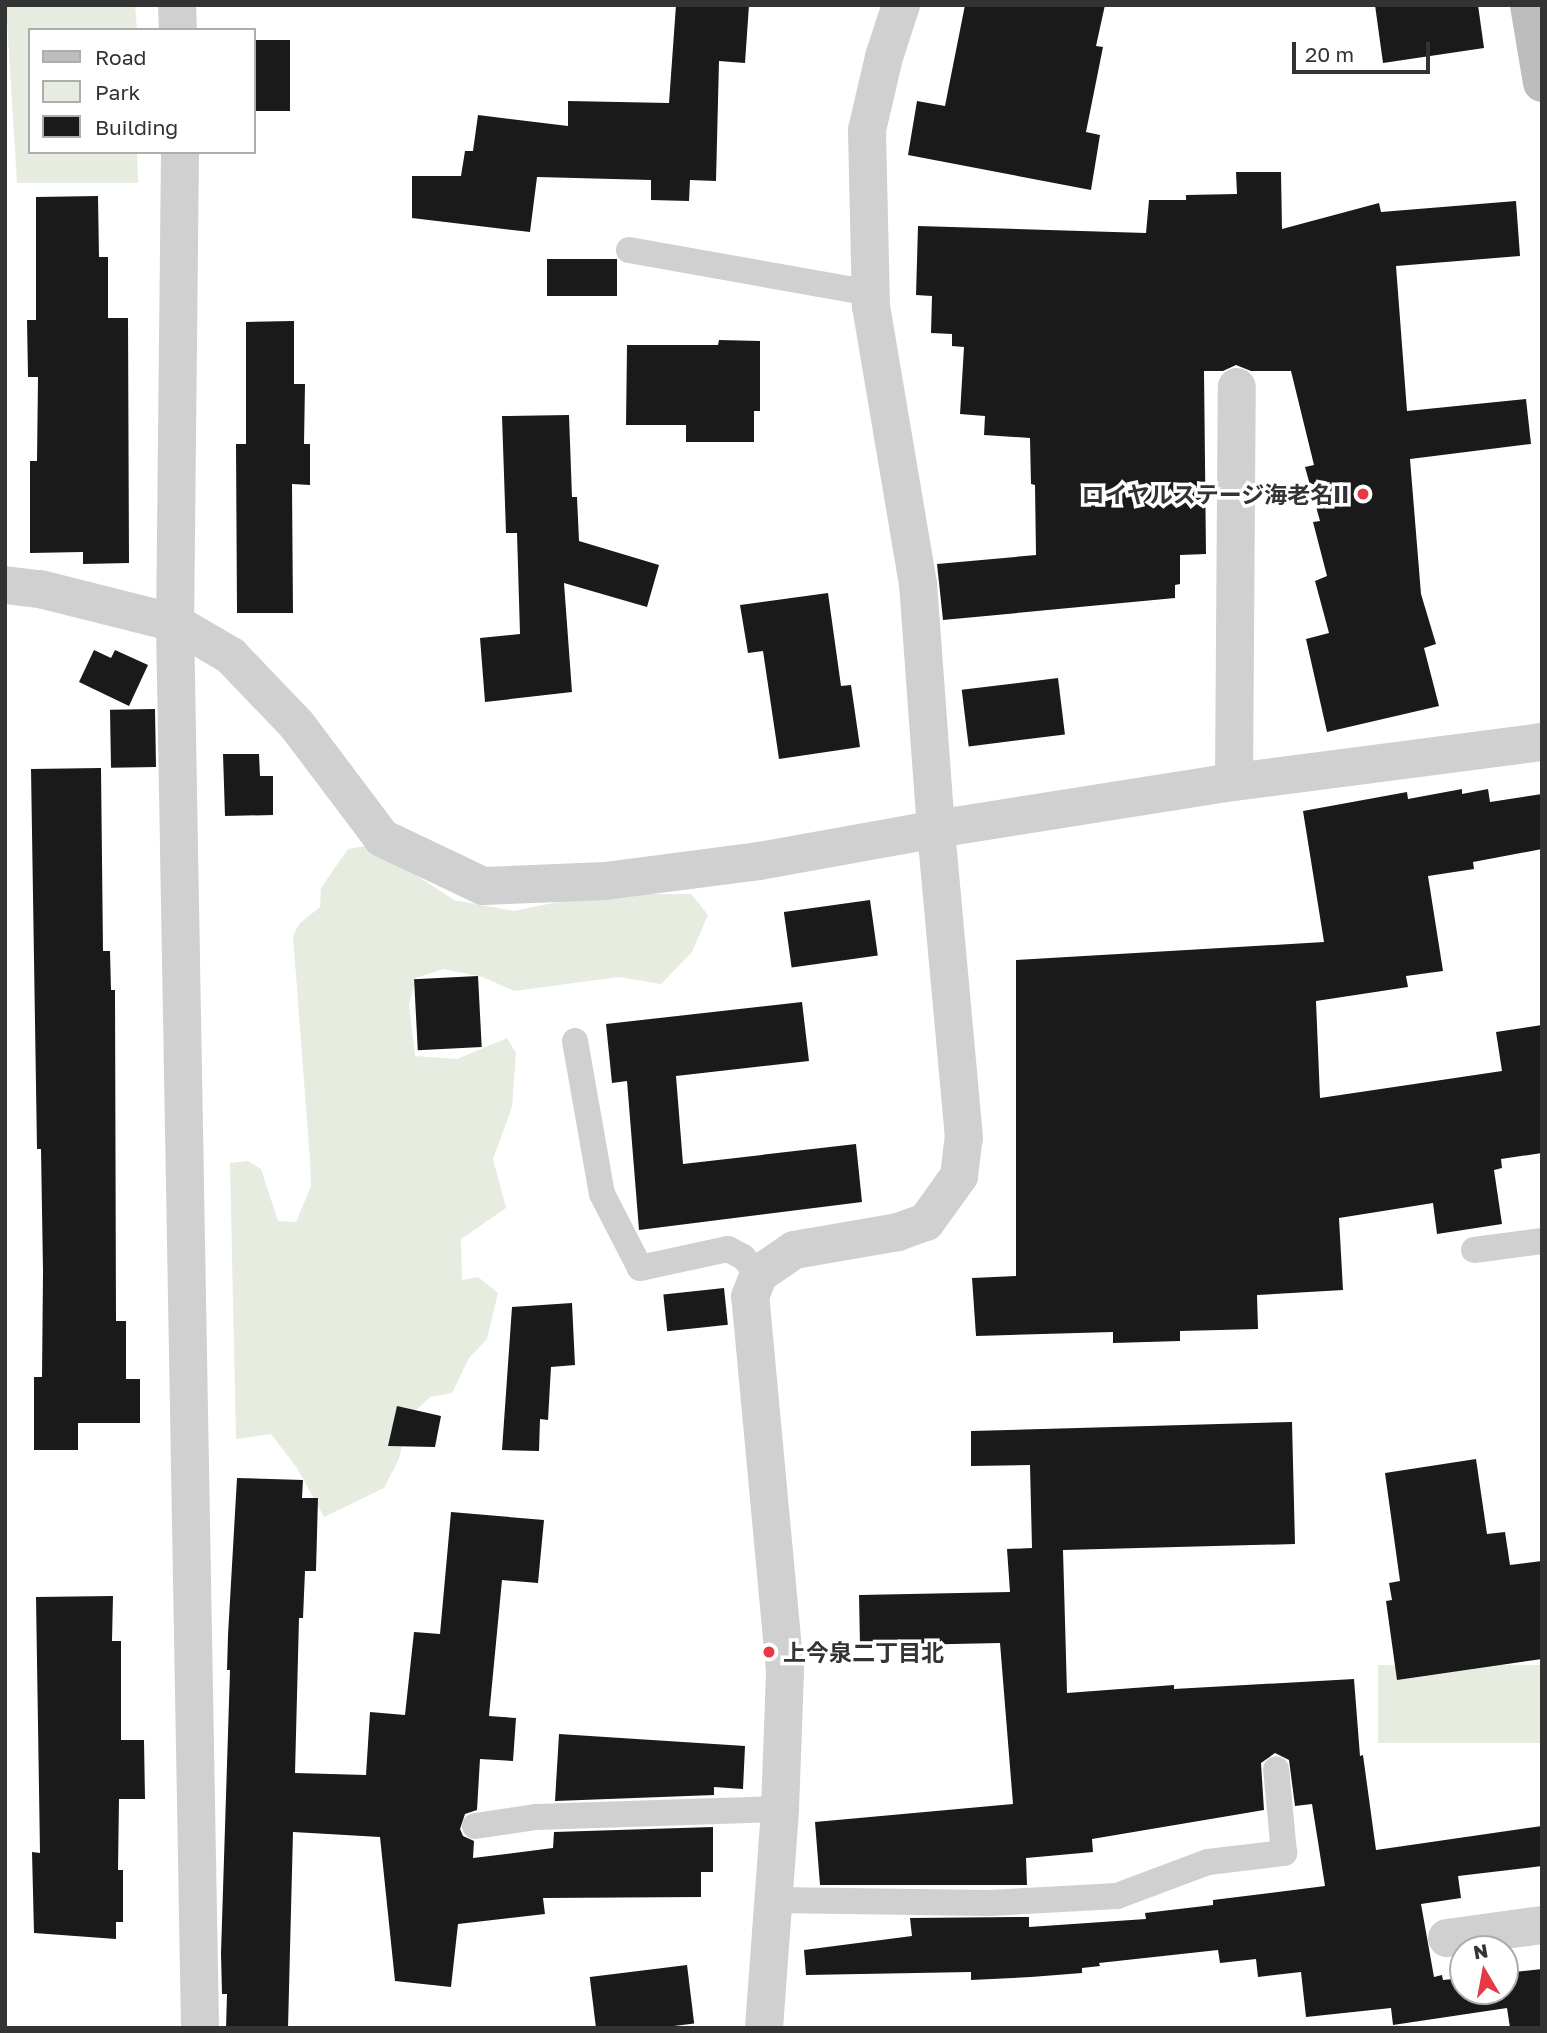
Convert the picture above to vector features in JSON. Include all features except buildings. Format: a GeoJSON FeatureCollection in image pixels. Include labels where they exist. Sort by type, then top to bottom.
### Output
{"type":"FeatureCollection","features":[{"type":"Feature","properties":{"kind":"main road"},"geometry":{"type":"LineString","coordinates":[[1529,5],[1542,83]]}},
{"type":"Feature","properties":{"kind":"street"},"geometry":{"type":"LineString","coordinates":[[177,5],[178,28]]}},
{"type":"Feature","properties":{"kind":"street"},"geometry":{"type":"LineString","coordinates":[[764,2028],[780,1809],[785,1671],[750,1297],[759,1274],[794,1250],[898,1232],[926,1222],[959,1176],[964,1138],[936,829],[919,584],[871,293],[867,130],[884,57],[901,5]]}},
{"type":"Feature","properties":{"kind":"street"},"geometry":{"type":"LineString","coordinates":[[180,154],[175,622],[200,2028]]}},
{"type":"Feature","properties":{"kind":"street"},"geometry":{"type":"LineString","coordinates":[[1234,782],[1237,387]]}},
{"type":"Feature","properties":{"kind":"street"},"geometry":{"type":"LineString","coordinates":[[5,585],[40,589],[175,622],[231,656],[297,724],[382,838],[483,886],[605,881],[759,861],[936,829],[1234,782],[1542,742]]}},
{"type":"Feature","properties":{"kind":"street"},"geometry":{"type":"LineString","coordinates":[[1447,1938],[1542,1925]]}},
{"type":"Feature","properties":{"kind":"lane"},"geometry":{"type":"LineString","coordinates":[[629,250],[871,293]]}},
{"type":"Feature","properties":{"kind":"lane"},"geometry":{"type":"LineString","coordinates":[[575,1041],[603,1194],[640,1268],[728,1249],[743,1257],[759,1274]]}},
{"type":"Feature","properties":{"kind":"lane"},"geometry":{"type":"LineString","coordinates":[[1474,1250],[1542,1241]]}},
{"type":"Feature","properties":{"kind":"lane"},"geometry":{"type":"LineString","coordinates":[[772,1900],[989,1903],[1117,1896],[1208,1862],[1284,1853],[1276,1769]]}},
{"type":"Feature","properties":{"kind":"lane"},"geometry":{"type":"LineString","coordinates":[[475,1826],[536,1817],[780,1809]]}},
{"type":"Feature","properties":{"kind":"green space"},"geometry":{"type":"Polygon","coordinates":[[[6,5],[135,5],[137,28],[28,28],[28,154],[137,154],[138,183],[17,183],[6,5]]]}},
{"type":"Feature","properties":{"kind":"green space"},"geometry":{"type":"Polygon","coordinates":[[[365,846],[393,860],[454,900],[514,911],[572,899],[634,894],[691,894],[708,915],[692,952],[661,984],[619,977],[514,991],[483,977],[443,969],[416,978],[409,1004],[415,1056],[457,1059],[507,1038],[516,1053],[512,1107],[493,1159],[506,1208],[461,1239],[462,1280],[478,1277],[498,1293],[487,1339],[469,1358],[452,1393],[430,1397],[408,1418],[399,1459],[384,1488],[324,1517],[297,1468],[271,1434],[236,1439],[230,1163],[248,1161],[261,1169],[278,1221],[296,1222],[311,1186],[293,936],[299,924],[320,907],[321,888],[348,849],[365,846]]]}},
{"type":"Feature","properties":{"kind":"green space"},"geometry":{"type":"Polygon","coordinates":[[[1378,1665],[1542,1665],[1542,1743],[1378,1743],[1378,1665]]]}},
{"type":"Feature","properties":{"kind":"place","name":"ロイヤルステージ海老名II"},"geometry":{"type":"Point","coordinates":[1363,494]}},
{"type":"Feature","properties":{"kind":"place","name":"上今泉二丁目北"},"geometry":{"type":"Point","coordinates":[769,1652]}}]}
